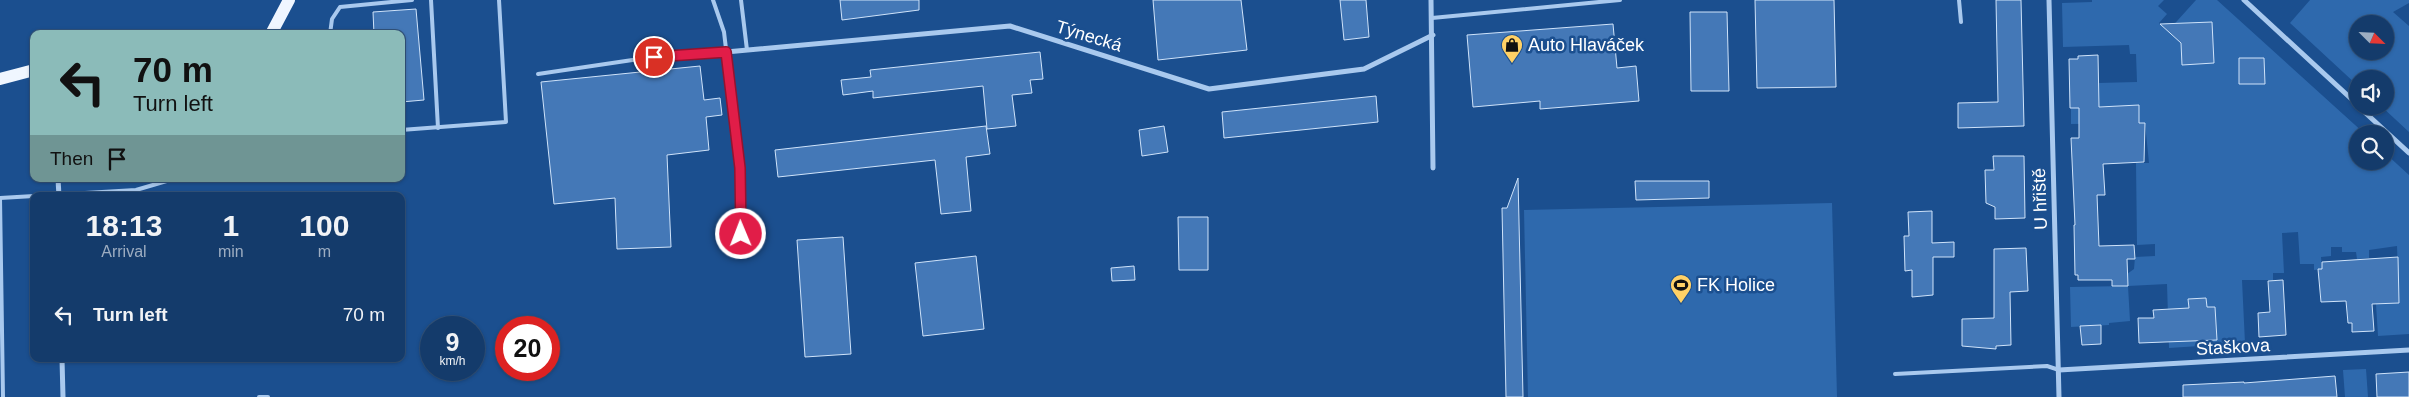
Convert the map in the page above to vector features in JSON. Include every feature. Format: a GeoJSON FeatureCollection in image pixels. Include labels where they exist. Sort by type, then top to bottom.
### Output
{"type":"FeatureCollection","features":[{"type":"Feature","properties":{"kind":"main road"},"geometry":{"type":"LineString","coordinates":[[273,30],[286,2]]}},
{"type":"Feature","properties":{"kind":"main road"},"geometry":{"type":"LineString","coordinates":[[0,79],[30,71]]}},
{"type":"Feature","properties":{"kind":"street"},"geometry":{"type":"LineString","coordinates":[[1431,0],[1433,36],[1433,168]]}},
{"type":"Feature","properties":{"kind":"street","name":"U hřiště"},"geometry":{"type":"LineString","coordinates":[[2049,0],[2060,397]]}},
{"type":"Feature","properties":{"kind":"street"},"geometry":{"type":"LineString","coordinates":[[2244,0],[2349,98]]}},
{"type":"Feature","properties":{"kind":"street","name":"Týnecká"},"geometry":{"type":"LineString","coordinates":[[726,52],[1010,26],[1209,89],[1364,69],[1433,36]]}},
{"type":"Feature","properties":{"kind":"street"},"geometry":{"type":"LineString","coordinates":[[2368,115],[2409,153]]}},
{"type":"Feature","properties":{"kind":"street","name":"Staškova"},"geometry":{"type":"LineString","coordinates":[[2059,370],[2409,350]]}},
{"type":"Feature","properties":{"kind":"street"},"geometry":{"type":"LineString","coordinates":[[62,362],[63,397]]}},
{"type":"Feature","properties":{"kind":"lane"},"geometry":{"type":"LineString","coordinates":[[331,30],[332,19],[340,6],[368,2],[412,0]]}},
{"type":"Feature","properties":{"kind":"lane"},"geometry":{"type":"LineString","coordinates":[[431,0],[438,128]]}},
{"type":"Feature","properties":{"kind":"lane"},"geometry":{"type":"LineString","coordinates":[[405,130],[506,122],[499,0]]}},
{"type":"Feature","properties":{"kind":"lane"},"geometry":{"type":"LineString","coordinates":[[713,0],[724,32],[740,168],[741,234]]}},
{"type":"Feature","properties":{"kind":"lane"},"geometry":{"type":"LineString","coordinates":[[742,0],[747,50]]}},
{"type":"Feature","properties":{"kind":"lane"},"geometry":{"type":"LineString","coordinates":[[1432,18],[1620,0]]}},
{"type":"Feature","properties":{"kind":"lane"},"geometry":{"type":"LineString","coordinates":[[1959,0],[1960,22]]}},
{"type":"Feature","properties":{"kind":"lane"},"geometry":{"type":"LineString","coordinates":[[538,74],[673,54],[726,52]]}},
{"type":"Feature","properties":{"kind":"lane"},"geometry":{"type":"LineString","coordinates":[[110,192],[136,190],[163,182]]}},
{"type":"Feature","properties":{"kind":"lane"},"geometry":{"type":"LineString","coordinates":[[3,397],[0,198],[30,197]]}},
{"type":"Feature","properties":{"kind":"lane"},"geometry":{"type":"LineString","coordinates":[[1894,374],[2047,366],[2059,370]]}},
{"type":"Feature","properties":{"kind":"lane"},"geometry":{"type":"LineString","coordinates":[[260,397],[268,397]]}},
{"type":"Feature","properties":{"kind":"shaded area"},"geometry":{"type":"Polygon","coordinates":[[[2092,0],[2164,0],[2158,6],[2167,14],[2159,23],[2168,31],[2196,0],[2217,0],[2355,125],[2349,125],[2349,170],[2394,170],[2394,161],[2409,175],[2409,334],[2378,336],[2376,304],[2399,303],[2397,246],[2369,250],[2369,258],[2357,259],[2356,252],[2342,252],[2342,247],[2331,247],[2331,256],[2321,257],[2322,269],[2314,270],[2314,264],[2300,264],[2298,232],[2282,233],[2284,273],[2273,273],[2273,280],[2242,280],[2245,343],[2169,348],[2167,284],[2128,286],[2130,321],[2109,323],[2109,325],[2071,327],[2070,287],[2127,286],[2127,274],[2134,269],[2135,257],[2155,256],[2155,244],[2137,245],[2136,163],[2149,163],[2145,123],[2071,124],[2071,108],[2083,108],[2106,115],[2106,106],[2099,107],[2098,83],[2137,82],[2136,54],[2130,54],[2129,45],[2063,47],[2062,3],[2092,2],[2092,0]]]}},
{"type":"Feature","properties":{"kind":"shaded area"},"geometry":{"type":"Polygon","coordinates":[[[2310,0],[2409,0],[2409,3],[2393,12],[2409,26],[2409,132],[2391,115],[2394,115],[2394,70],[2349,70],[2349,78],[2290,23],[2310,0]]]}},
{"type":"Feature","properties":{"kind":"shaded area","name":"FK Holice"},"geometry":{"type":"Polygon","coordinates":[[[1832,203],[1837,397],[1528,397],[1524,210],[1832,203]]]}},
{"type":"Feature","properties":{"kind":"shaded area"},"geometry":{"type":"Polygon","coordinates":[[[2366,369],[2368,397],[2345,397],[2343,370],[2366,369]]]}},
{"type":"Feature","properties":{"kind":"building"},"geometry":{"type":"Polygon","coordinates":[[[840,0],[919,0],[919,10],[842,20],[840,0]]]}},
{"type":"Feature","properties":{"kind":"building"},"geometry":{"type":"Polygon","coordinates":[[[1153,0],[1241,0],[1247,50],[1158,60],[1153,0]]]}},
{"type":"Feature","properties":{"kind":"building"},"geometry":{"type":"Polygon","coordinates":[[[1340,0],[1366,0],[1369,37],[1344,40],[1340,0]]]}},
{"type":"Feature","properties":{"kind":"building"},"geometry":{"type":"Polygon","coordinates":[[[1755,0],[1834,0],[1836,87],[1757,88],[1755,0]]]}},
{"type":"Feature","properties":{"kind":"building"},"geometry":{"type":"Polygon","coordinates":[[[1996,0],[2021,0],[2024,126],[1958,128],[1958,103],[1998,102],[1996,0]]]}},
{"type":"Feature","properties":{"kind":"building"},"geometry":{"type":"Polygon","coordinates":[[[416,9],[424,100],[405,102],[405,30],[374,30],[373,12],[416,9]]]}},
{"type":"Feature","properties":{"kind":"building"},"geometry":{"type":"Polygon","coordinates":[[[1690,12],[1727,12],[1729,91],[1691,91],[1690,12]]]}},
{"type":"Feature","properties":{"kind":"building"},"geometry":{"type":"Polygon","coordinates":[[[2212,22],[2214,63],[2182,65],[2181,43],[2160,24],[2212,22]]]}},
{"type":"Feature","properties":{"kind":"building"},"geometry":{"type":"Polygon","coordinates":[[[1613,24],[1617,68],[1636,66],[1639,101],[1540,109],[1540,101],[1473,107],[1467,35],[1613,24]]]}},
{"type":"Feature","properties":{"kind":"building"},"geometry":{"type":"Polygon","coordinates":[[[1040,52],[1043,79],[1030,80],[1032,93],[1012,95],[1016,126],[987,129],[983,86],[873,98],[873,91],[843,95],[841,80],[871,77],[870,70],[1040,52]]]}},
{"type":"Feature","properties":{"kind":"building"},"geometry":{"type":"Polygon","coordinates":[[[2098,55],[2099,107],[2139,105],[2139,123],[2145,123],[2144,162],[2103,164],[2105,195],[2097,195],[2099,246],[2134,245],[2135,259],[2127,259],[2128,286],[2112,286],[2112,280],[2078,280],[2078,275],[2075,275],[2071,138],[2079,138],[2079,108],[2070,108],[2069,59],[2078,59],[2078,56],[2098,55]]]}},
{"type":"Feature","properties":{"kind":"building"},"geometry":{"type":"Polygon","coordinates":[[[2239,58],[2264,58],[2265,84],[2239,84],[2239,58]]]}},
{"type":"Feature","properties":{"kind":"building"},"geometry":{"type":"Polygon","coordinates":[[[700,66],[704,100],[720,98],[722,115],[706,117],[709,150],[667,155],[671,247],[617,249],[615,198],[554,204],[541,82],[700,66]]]}},
{"type":"Feature","properties":{"kind":"building"},"geometry":{"type":"Polygon","coordinates":[[[1376,96],[1378,122],[1224,138],[1222,112],[1376,96]]]}},
{"type":"Feature","properties":{"kind":"building"},"geometry":{"type":"Polygon","coordinates":[[[986,126],[990,154],[966,157],[971,211],[941,214],[935,160],[778,177],[775,150],[986,126]]]}},
{"type":"Feature","properties":{"kind":"building"},"geometry":{"type":"Polygon","coordinates":[[[1164,126],[1168,152],[1142,156],[1139,130],[1164,126]]]}},
{"type":"Feature","properties":{"kind":"building"},"geometry":{"type":"Polygon","coordinates":[[[1993,156],[2024,156],[2025,218],[1995,219],[1995,207],[1986,203],[1985,170],[1994,170],[1993,156]]]}},
{"type":"Feature","properties":{"kind":"building"},"geometry":{"type":"Polygon","coordinates":[[[1518,178],[1523,397],[1506,397],[1502,208],[1507,208],[1518,178]]]}},
{"type":"Feature","properties":{"kind":"building"},"geometry":{"type":"Polygon","coordinates":[[[1635,181],[1709,181],[1709,198],[1636,200],[1635,181]]]}},
{"type":"Feature","properties":{"kind":"building"},"geometry":{"type":"Polygon","coordinates":[[[1932,211],[1932,243],[1954,242],[1954,257],[1933,257],[1933,295],[1912,297],[1912,270],[1905,271],[1904,236],[1909,236],[1908,212],[1932,211]]]}},
{"type":"Feature","properties":{"kind":"building"},"geometry":{"type":"Polygon","coordinates":[[[1178,217],[1208,217],[1208,270],[1179,270],[1178,217]]]}},
{"type":"Feature","properties":{"kind":"building"},"geometry":{"type":"Polygon","coordinates":[[[843,237],[851,354],[805,357],[797,240],[843,237]]]}},
{"type":"Feature","properties":{"kind":"building"},"geometry":{"type":"Polygon","coordinates":[[[2026,248],[2028,291],[2010,292],[2011,345],[1996,346],[1996,349],[1962,346],[1962,319],[1994,318],[1994,249],[2026,248]]]}},
{"type":"Feature","properties":{"kind":"building"},"geometry":{"type":"Polygon","coordinates":[[[976,256],[984,329],[923,336],[915,263],[976,256]]]}},
{"type":"Feature","properties":{"kind":"building"},"geometry":{"type":"Polygon","coordinates":[[[2398,257],[2399,303],[2372,304],[2374,331],[2352,332],[2352,323],[2348,323],[2346,301],[2321,302],[2318,269],[2322,269],[2322,262],[2398,257]]]}},
{"type":"Feature","properties":{"kind":"building"},"geometry":{"type":"Polygon","coordinates":[[[1134,266],[1135,280],[1112,281],[1111,268],[1134,266]]]}},
{"type":"Feature","properties":{"kind":"building"},"geometry":{"type":"Polygon","coordinates":[[[2283,280],[2286,335],[2259,337],[2258,313],[2270,312],[2268,281],[2283,280]]]}},
{"type":"Feature","properties":{"kind":"building"},"geometry":{"type":"Polygon","coordinates":[[[2206,298],[2207,307],[2215,307],[2217,340],[2139,343],[2138,318],[2154,318],[2153,310],[2189,308],[2188,299],[2206,298]]]}},
{"type":"Feature","properties":{"kind":"building"},"geometry":{"type":"Polygon","coordinates":[[[2101,325],[2101,344],[2082,345],[2080,326],[2101,325]]]}},
{"type":"Feature","properties":{"kind":"building"},"geometry":{"type":"Polygon","coordinates":[[[2409,372],[2409,397],[2377,397],[2376,374],[2409,372]]]}},
{"type":"Feature","properties":{"kind":"building"},"geometry":{"type":"Polygon","coordinates":[[[2335,376],[2337,397],[2183,397],[2183,385],[2244,383],[2335,376]]]}},
{"type":"Feature","properties":{"kind":"place","name":"Auto Hlaváček"},"geometry":{"type":"Point","coordinates":[1512,64]}},
{"type":"Feature","properties":{"kind":"place","name":"FK Holice"},"geometry":{"type":"Point","coordinates":[1681,304]}},
{"type":"Feature","properties":{"kind":"route"},"geometry":{"type":"LineString","coordinates":[[654,57],[673,54],[726,52],[740,168],[741,234]]}}]}
